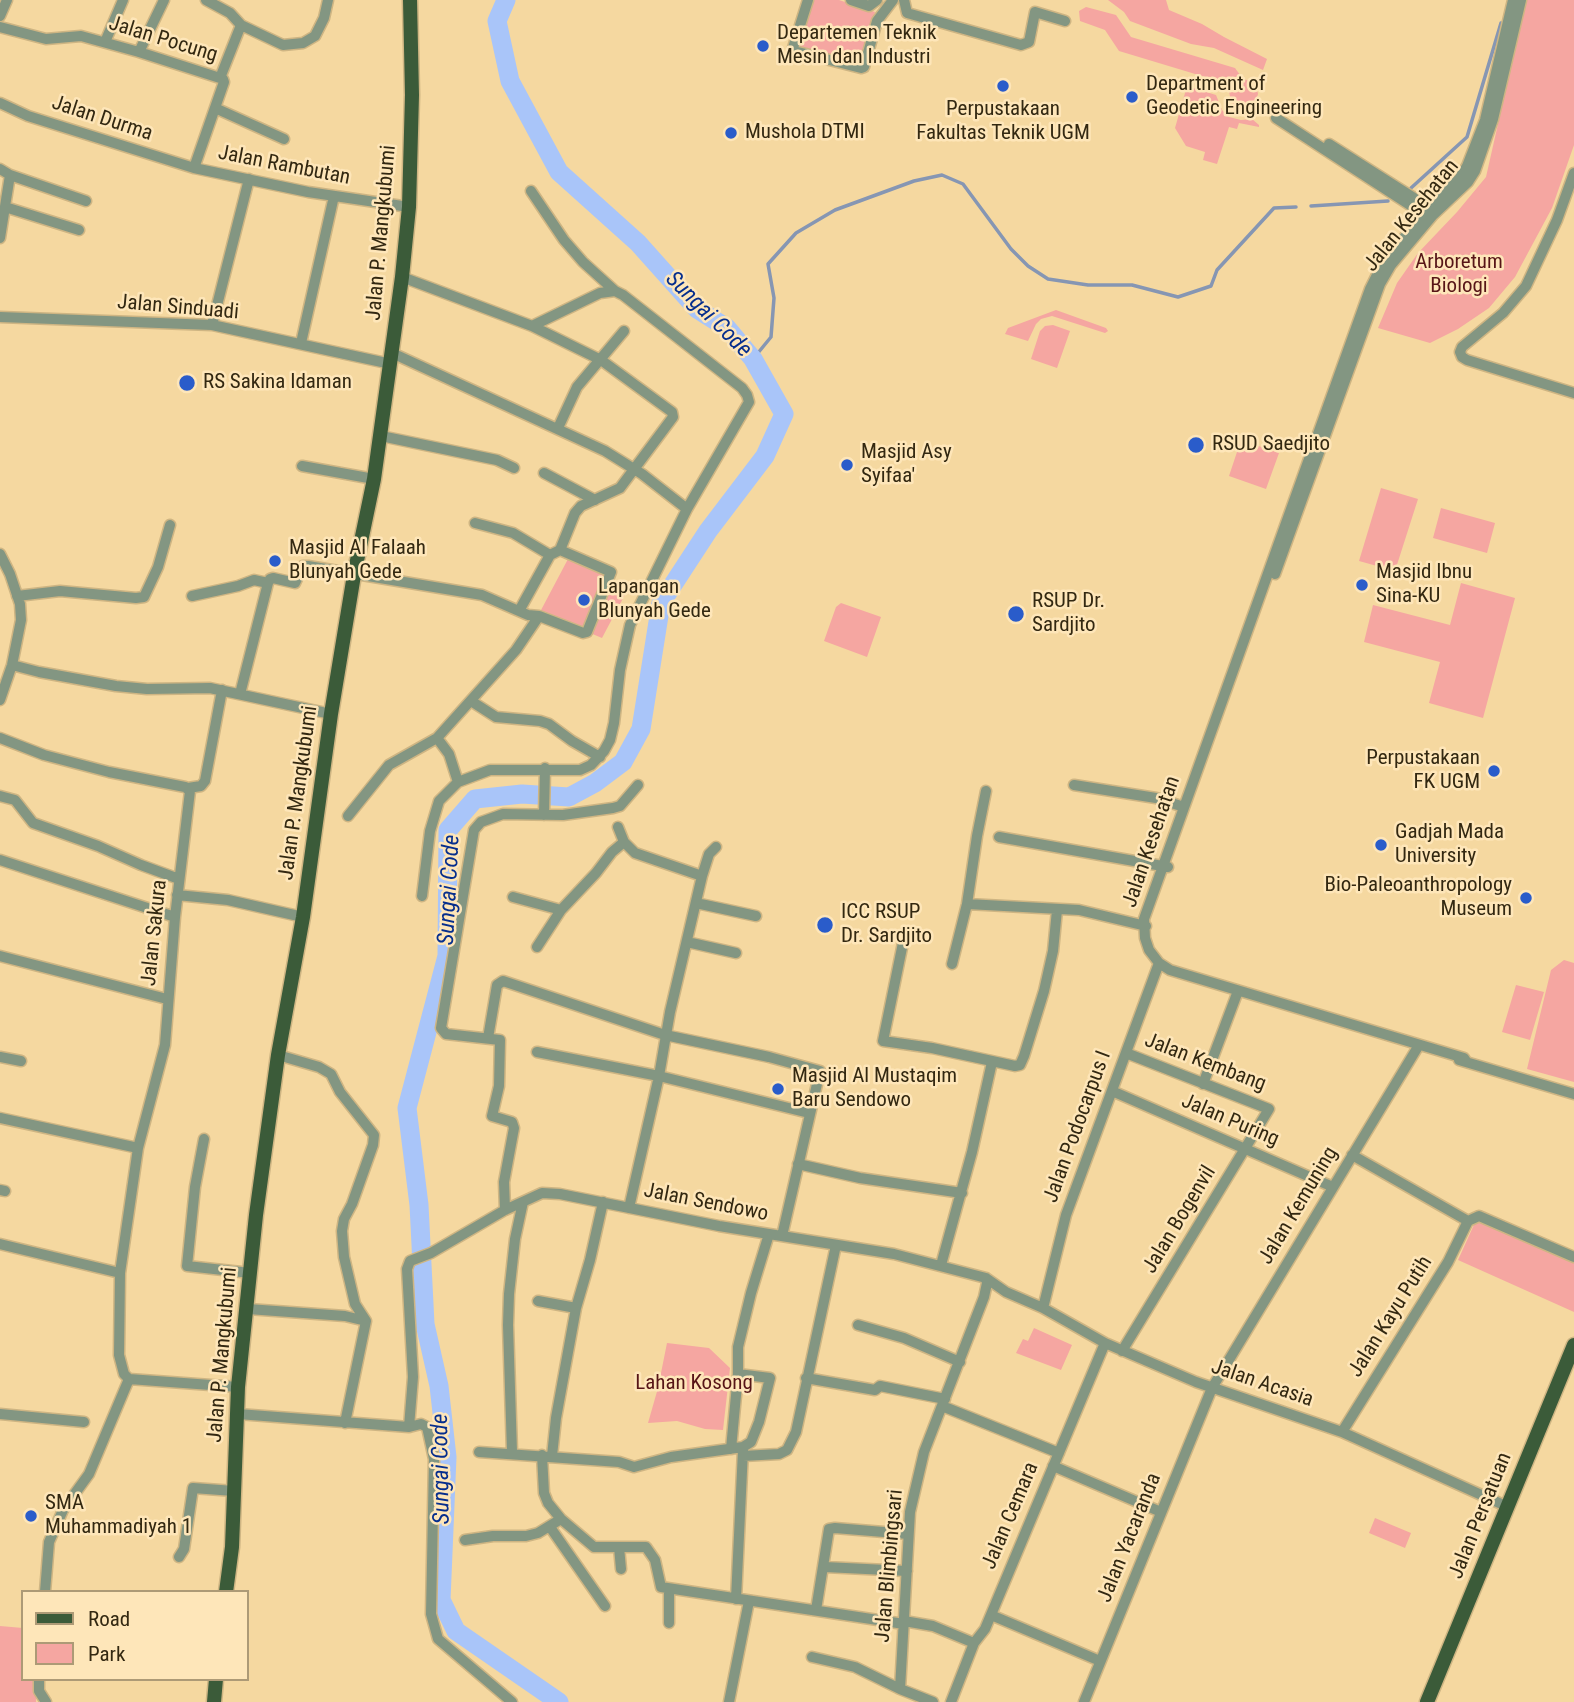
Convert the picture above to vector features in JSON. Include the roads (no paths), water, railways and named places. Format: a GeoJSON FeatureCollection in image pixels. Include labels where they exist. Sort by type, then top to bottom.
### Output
{"type":"FeatureCollection","features":[{"type":"Feature","properties":{"kind":"main road","name":"Jalan P. Mangkubumi"},"geometry":{"type":"LineString","coordinates":[[226,1590],[238,1387],[278,1055],[303,916],[331,714],[354,575],[381,436],[402,277],[409,207],[412,95],[410,0]]}},
{"type":"Feature","properties":{"kind":"main road","name":"Jalan Persatuan"},"geometry":{"type":"LineString","coordinates":[[1427,1702],[1574,1345]]}},
{"type":"Feature","properties":{"kind":"main road"},"geometry":{"type":"LineString","coordinates":[[214,1702],[216,1681]]}},
{"type":"Feature","properties":{"kind":"street"},"geometry":{"type":"LineString","coordinates":[[0,16],[7,0]]}},
{"type":"Feature","properties":{"kind":"street"},"geometry":{"type":"LineString","coordinates":[[105,42],[122,0]]}},
{"type":"Feature","properties":{"kind":"street"},"geometry":{"type":"LineString","coordinates":[[139,52],[164,0]]}},
{"type":"Feature","properties":{"kind":"street"},"geometry":{"type":"LineString","coordinates":[[206,0],[230,13],[240,25],[283,45],[303,43],[315,36],[324,18],[328,0]]}},
{"type":"Feature","properties":{"kind":"street"},"geometry":{"type":"LineString","coordinates":[[230,13],[235,0]]}},
{"type":"Feature","properties":{"kind":"street"},"geometry":{"type":"LineString","coordinates":[[807,0],[794,51],[861,68],[864,67],[877,21],[893,0]]}},
{"type":"Feature","properties":{"kind":"street"},"geometry":{"type":"LineString","coordinates":[[851,0],[869,6],[877,0]]}},
{"type":"Feature","properties":{"kind":"street"},"geometry":{"type":"LineString","coordinates":[[904,0],[907,13],[1021,45],[1029,42],[1035,12],[1065,21]]}},
{"type":"Feature","properties":{"kind":"street","name":"Jalan Kesehatan"},"geometry":{"type":"LineString","coordinates":[[1146,926],[1144,919],[1166,867],[1229,692],[1376,274],[1384,261],[1459,179],[1467,166],[1485,120],[1513,0]]}},
{"type":"Feature","properties":{"kind":"street","name":"Jalan Kesehatan"},"geometry":{"type":"LineString","coordinates":[[1430,213],[1468,182],[1475,171],[1493,119],[1521,0]]}},
{"type":"Feature","properties":{"kind":"street"},"geometry":{"type":"LineString","coordinates":[[220,78],[240,25]]}},
{"type":"Feature","properties":{"kind":"street","name":"Jalan Pocung"},"geometry":{"type":"LineString","coordinates":[[0,27],[41,38],[80,36],[220,78],[224,82],[194,168]]}},
{"type":"Feature","properties":{"kind":"street","name":"Jalan Durma"},"geometry":{"type":"LineString","coordinates":[[0,103],[28,116],[194,168]]}},
{"type":"Feature","properties":{"kind":"street"},"geometry":{"type":"LineString","coordinates":[[215,108],[284,139]]}},
{"type":"Feature","properties":{"kind":"street"},"geometry":{"type":"LineString","coordinates":[[1276,118],[1430,213]]}},
{"type":"Feature","properties":{"kind":"street","name":"Jalan Rambutan"},"geometry":{"type":"LineString","coordinates":[[194,168],[334,196],[409,207]]}},
{"type":"Feature","properties":{"kind":"street"},"geometry":{"type":"LineString","coordinates":[[0,239],[5,207],[5,172],[86,201]]}},
{"type":"Feature","properties":{"kind":"street"},"geometry":{"type":"LineString","coordinates":[[1574,173],[1558,220],[1528,283],[1503,313],[1465,344],[1461,353],[1468,360],[1574,393]]}},
{"type":"Feature","properties":{"kind":"street"},"geometry":{"type":"LineString","coordinates":[[212,326],[249,179]]}},
{"type":"Feature","properties":{"kind":"street"},"geometry":{"type":"LineString","coordinates":[[422,896],[430,831],[439,801],[458,782],[489,769],[545,772],[580,770],[600,757],[610,740],[614,723],[620,670],[630,625],[687,509],[749,402],[747,395],[615,292],[570,247],[531,191]]}},
{"type":"Feature","properties":{"kind":"street"},"geometry":{"type":"LineString","coordinates":[[301,344],[334,196]]}},
{"type":"Feature","properties":{"kind":"street"},"geometry":{"type":"LineString","coordinates":[[5,207],[79,230]]}},
{"type":"Feature","properties":{"kind":"street"},"geometry":{"type":"LineString","coordinates":[[402,277],[532,326],[601,360],[672,414],[673,417],[620,488],[581,506],[575,513],[519,611]]}},
{"type":"Feature","properties":{"kind":"street"},"geometry":{"type":"LineString","coordinates":[[532,326],[600,293],[615,292]]}},
{"type":"Feature","properties":{"kind":"street","name":"Jalan Sinduadi"},"geometry":{"type":"LineString","coordinates":[[0,317],[212,326],[392,359],[558,428],[634,469],[687,509]]}},
{"type":"Feature","properties":{"kind":"street"},"geometry":{"type":"LineString","coordinates":[[558,428],[577,387],[624,331]]}},
{"type":"Feature","properties":{"kind":"street"},"geometry":{"type":"LineString","coordinates":[[381,436],[497,460],[514,468]]}},
{"type":"Feature","properties":{"kind":"street"},"geometry":{"type":"LineString","coordinates":[[303,467],[374,479]]}},
{"type":"Feature","properties":{"kind":"street"},"geometry":{"type":"LineString","coordinates":[[544,473],[595,500]]}},
{"type":"Feature","properties":{"kind":"street"},"geometry":{"type":"LineString","coordinates":[[240,694],[268,583],[274,578],[295,583],[303,566],[482,594],[519,611],[533,616],[545,616],[583,633],[587,632],[611,572],[555,552],[513,533],[475,523]]}},
{"type":"Feature","properties":{"kind":"street"},"geometry":{"type":"LineString","coordinates":[[17,596],[60,592],[144,597],[158,567],[170,525]]}},
{"type":"Feature","properties":{"kind":"street"},"geometry":{"type":"LineString","coordinates":[[0,554],[5,573],[17,596],[21,620],[12,665],[0,700]]}},
{"type":"Feature","properties":{"kind":"street"},"geometry":{"type":"LineString","coordinates":[[192,596],[254,580],[268,583]]}},
{"type":"Feature","properties":{"kind":"street"},"geometry":{"type":"LineString","coordinates":[[348,816],[389,765],[437,738],[516,650],[539,616]]}},
{"type":"Feature","properties":{"kind":"street"},"geometry":{"type":"LineString","coordinates":[[12,665],[116,686],[222,690],[331,714]]}},
{"type":"Feature","properties":{"kind":"street"},"geometry":{"type":"LineString","coordinates":[[0,738],[44,755],[109,772],[188,788],[201,786],[205,782],[222,690]]}},
{"type":"Feature","properties":{"kind":"street"},"geometry":{"type":"LineString","coordinates":[[471,701],[496,717],[549,724],[600,757]]}},
{"type":"Feature","properties":{"kind":"street"},"geometry":{"type":"LineString","coordinates":[[437,738],[449,754],[458,782]]}},
{"type":"Feature","properties":{"kind":"street","name":"Jalan Kesehatan"},"geometry":{"type":"LineString","coordinates":[[1175,842],[1184,807],[1208,748]]}},
{"type":"Feature","properties":{"kind":"street"},"geometry":{"type":"LineString","coordinates":[[544,812],[545,772]]}},
{"type":"Feature","properties":{"kind":"street"},"geometry":{"type":"LineString","coordinates":[[505,1210],[505,1182],[514,1128],[512,1122],[492,1116],[499,1086],[500,1040],[446,1034],[441,1028],[470,842],[476,826],[489,818],[503,814],[544,812],[579,814],[613,808],[620,806],[638,785]]}},
{"type":"Feature","properties":{"kind":"street"},"geometry":{"type":"LineString","coordinates":[[1073,785],[1156,798],[1184,807]]}},
{"type":"Feature","properties":{"kind":"street","name":"Jalan Sakura"},"geometry":{"type":"LineString","coordinates":[[129,1379],[124,1374],[118,1355],[120,1273],[138,1148],[165,1045],[188,788]]}},
{"type":"Feature","properties":{"kind":"street"},"geometry":{"type":"LineString","coordinates":[[952,964],[967,904],[986,791]]}},
{"type":"Feature","properties":{"kind":"street"},"geometry":{"type":"LineString","coordinates":[[0,796],[15,800],[35,824],[179,879]]}},
{"type":"Feature","properties":{"kind":"street"},"geometry":{"type":"LineString","coordinates":[[618,827],[624,842],[635,853],[702,876]]}},
{"type":"Feature","properties":{"kind":"street"},"geometry":{"type":"LineString","coordinates":[[999,837],[1166,867]]}},
{"type":"Feature","properties":{"kind":"street"},"geometry":{"type":"LineString","coordinates":[[537,947],[561,910],[624,842]]}},
{"type":"Feature","properties":{"kind":"street"},"geometry":{"type":"LineString","coordinates":[[629,1208],[702,876],[709,854],[716,847]]}},
{"type":"Feature","properties":{"kind":"street"},"geometry":{"type":"LineString","coordinates":[[0,860],[175,917]]}},
{"type":"Feature","properties":{"kind":"street"},"geometry":{"type":"LineString","coordinates":[[177,895],[228,900],[303,916]]}},
{"type":"Feature","properties":{"kind":"street"},"geometry":{"type":"LineString","coordinates":[[513,897],[561,910]]}},
{"type":"Feature","properties":{"kind":"street"},"geometry":{"type":"LineString","coordinates":[[696,903],[756,916]]}},
{"type":"Feature","properties":{"kind":"street"},"geometry":{"type":"LineString","coordinates":[[967,904],[1079,910],[1146,926],[1146,944],[1159,964],[1170,970],[1354,1029],[1574,1094]]}},
{"type":"Feature","properties":{"kind":"street"},"geometry":{"type":"LineString","coordinates":[[905,933],[883,1041],[932,1048],[1015,1066],[1022,1061],[1050,964],[1057,910]]}},
{"type":"Feature","properties":{"kind":"street"},"geometry":{"type":"LineString","coordinates":[[687,942],[736,953]]}},
{"type":"Feature","properties":{"kind":"street"},"geometry":{"type":"LineString","coordinates":[[0,956],[163,999]]}},
{"type":"Feature","properties":{"kind":"street","name":"Jalan Podocarpus I"},"geometry":{"type":"LineString","coordinates":[[1043,1308],[1066,1214],[1159,964]]}},
{"type":"Feature","properties":{"kind":"street"},"geometry":{"type":"LineString","coordinates":[[488,1038],[497,985],[503,981],[666,1035],[820,1071],[782,1236]]}},
{"type":"Feature","properties":{"kind":"street"},"geometry":{"type":"LineString","coordinates":[[1203,1084],[1238,991]]}},
{"type":"Feature","properties":{"kind":"street","name":"Jalan Kemuning"},"geometry":{"type":"LineString","coordinates":[[1212,1388],[1418,1046]]}},
{"type":"Feature","properties":{"kind":"street"},"geometry":{"type":"LineString","coordinates":[[537,1052],[659,1076],[809,1113]]}},
{"type":"Feature","properties":{"kind":"street","name":"Jalan Kembang"},"geometry":{"type":"LineString","coordinates":[[1126,1053],[1269,1109]]}},
{"type":"Feature","properties":{"kind":"street"},"geometry":{"type":"LineString","coordinates":[[278,1055],[319,1067],[331,1074],[340,1092],[374,1135],[373,1145],[344,1219],[342,1231],[344,1257],[355,1304],[366,1321],[345,1423]]}},
{"type":"Feature","properties":{"kind":"street"},"geometry":{"type":"LineString","coordinates":[[0,1056],[20,1061]]}},
{"type":"Feature","properties":{"kind":"street"},"geometry":{"type":"LineString","coordinates":[[941,1265],[962,1193],[992,1062]]}},
{"type":"Feature","properties":{"kind":"street","name":"Jalan Puring"},"geometry":{"type":"LineString","coordinates":[[1112,1091],[1333,1187]]}},
{"type":"Feature","properties":{"kind":"street","name":"Jalan Bogenvil"},"geometry":{"type":"LineString","coordinates":[[1122,1351],[1269,1109]]}},
{"type":"Feature","properties":{"kind":"street"},"geometry":{"type":"LineString","coordinates":[[0,1118],[138,1148]]}},
{"type":"Feature","properties":{"kind":"street"},"geometry":{"type":"LineString","coordinates":[[204,1139],[195,1187],[187,1266],[250,1273]]}},
{"type":"Feature","properties":{"kind":"street"},"geometry":{"type":"LineString","coordinates":[[1352,1155],[1468,1221],[1479,1216],[1574,1257]]}},
{"type":"Feature","properties":{"kind":"street"},"geometry":{"type":"LineString","coordinates":[[798,1164],[860,1178],[962,1193]]}},
{"type":"Feature","properties":{"kind":"street","name":"Jalan Sendowo"},"geometry":{"type":"LineString","coordinates":[[409,1427],[413,1377],[407,1269],[410,1261],[431,1253],[505,1210],[542,1193],[560,1194],[941,1265],[986,1278],[1006,1292]]}},
{"type":"Feature","properties":{"kind":"street"},"geometry":{"type":"LineString","coordinates":[[512,1452],[509,1294],[515,1239],[523,1202]]}},
{"type":"Feature","properties":{"kind":"street"},"geometry":{"type":"LineString","coordinates":[[603,1202],[576,1308],[547,1455],[544,1493],[548,1503],[561,1519],[574,1527],[582,1539],[594,1547],[646,1547],[655,1560],[661,1587],[669,1590],[933,1626],[974,1643]]}},
{"type":"Feature","properties":{"kind":"street","name":"Jalan Kayu Putih"},"geometry":{"type":"LineString","coordinates":[[1342,1432],[1448,1262],[1468,1221]]}},
{"type":"Feature","properties":{"kind":"street"},"geometry":{"type":"LineString","coordinates":[[731,1449],[738,1347],[769,1234]]}},
{"type":"Feature","properties":{"kind":"street"},"geometry":{"type":"LineString","coordinates":[[0,1244],[120,1273]]}},
{"type":"Feature","properties":{"kind":"street"},"geometry":{"type":"LineString","coordinates":[[479,1451],[619,1462],[634,1467],[671,1457],[731,1449],[779,1454],[788,1450],[796,1432],[836,1245]]}},
{"type":"Feature","properties":{"kind":"street","name":"Jalan Blimbingsari"},"geometry":{"type":"LineString","coordinates":[[900,1689],[908,1534],[917,1477],[984,1297],[986,1278]]}},
{"type":"Feature","properties":{"kind":"street"},"geometry":{"type":"LineString","coordinates":[[984,1297],[995,1292],[1006,1292]]}},
{"type":"Feature","properties":{"kind":"street","name":"Jalan Acasia"},"geometry":{"type":"LineString","coordinates":[[1006,1292],[1043,1308],[1122,1351],[1212,1388],[1342,1432],[1508,1507]]}},
{"type":"Feature","properties":{"kind":"street"},"geometry":{"type":"LineString","coordinates":[[538,1301],[576,1308]]}},
{"type":"Feature","properties":{"kind":"street"},"geometry":{"type":"LineString","coordinates":[[248,1309],[345,1316],[366,1321]]}},
{"type":"Feature","properties":{"kind":"street"},"geometry":{"type":"LineString","coordinates":[[858,1325],[905,1338],[960,1362]]}},
{"type":"Feature","properties":{"kind":"street","name":"Jalan Cemara"},"geometry":{"type":"LineString","coordinates":[[951,1702],[974,1643],[985,1629],[1105,1343]]}},
{"type":"Feature","properties":{"kind":"street"},"geometry":{"type":"LineString","coordinates":[[736,1599],[743,1452],[751,1442],[759,1422],[770,1378],[738,1374]]}},
{"type":"Feature","properties":{"kind":"street"},"geometry":{"type":"LineString","coordinates":[[806,1378],[875,1390],[880,1386],[943,1402],[1059,1453]]}},
{"type":"Feature","properties":{"kind":"street"},"geometry":{"type":"LineString","coordinates":[[45,1590],[49,1542],[64,1510],[89,1474],[129,1379],[238,1387]]}},
{"type":"Feature","properties":{"kind":"street","name":"Jalan Yacaranda"},"geometry":{"type":"LineString","coordinates":[[1084,1702],[1212,1388]]}},
{"type":"Feature","properties":{"kind":"street"},"geometry":{"type":"LineString","coordinates":[[0,1414],[84,1422]]}},
{"type":"Feature","properties":{"kind":"street"},"geometry":{"type":"LineString","coordinates":[[238,1414],[409,1427],[421,1424],[427,1427],[434,1459],[431,1614],[438,1639],[512,1702]]}},
{"type":"Feature","properties":{"kind":"street"},"geometry":{"type":"LineString","coordinates":[[1053,1466],[1161,1511]]}},
{"type":"Feature","properties":{"kind":"street"},"geometry":{"type":"LineString","coordinates":[[179,1557],[184,1549],[193,1488],[234,1491]]}},
{"type":"Feature","properties":{"kind":"street"},"geometry":{"type":"LineString","coordinates":[[465,1540],[493,1536],[526,1536],[550,1527],[561,1519]]}},
{"type":"Feature","properties":{"kind":"street"},"geometry":{"type":"LineString","coordinates":[[550,1527],[605,1606]]}},
{"type":"Feature","properties":{"kind":"street"},"geometry":{"type":"LineString","coordinates":[[816,1610],[825,1567],[827,1536],[831,1528],[908,1534]]}},
{"type":"Feature","properties":{"kind":"street"},"geometry":{"type":"LineString","coordinates":[[619,1547],[621,1569]]}},
{"type":"Feature","properties":{"kind":"street"},"geometry":{"type":"LineString","coordinates":[[825,1567],[907,1571]]}},
{"type":"Feature","properties":{"kind":"street"},"geometry":{"type":"LineString","coordinates":[[669,1590],[669,1623]]}},
{"type":"Feature","properties":{"kind":"street"},"geometry":{"type":"LineString","coordinates":[[729,1702],[749,1601]]}},
{"type":"Feature","properties":{"kind":"street"},"geometry":{"type":"LineString","coordinates":[[991,1615],[1100,1661]]}},
{"type":"Feature","properties":{"kind":"street"},"geometry":{"type":"LineString","coordinates":[[811,1657],[855,1667],[933,1702]]}},
{"type":"Feature","properties":{"kind":"street"},"geometry":{"type":"LineString","coordinates":[[39,1681],[39,1691],[46,1702]]}},
{"type":"Feature","properties":{"kind":"waterway","name":"Sungai Code"},"geometry":{"type":"LineString","coordinates":[[506,0],[497,21],[510,81],[559,172],[638,243],[697,309],[727,328],[753,359],[784,414],[765,456],[708,531],[661,603],[641,729],[623,762],[595,783],[569,797],[522,794],[475,799],[448,830],[447,956],[407,1108],[419,1205],[425,1324],[439,1386],[447,1457],[441,1600],[456,1631],[559,1702]]}},
{"type":"Feature","properties":{"kind":"waterway"},"geometry":{"type":"LineString","coordinates":[[1411,188],[1467,137],[1501,23]]}},
{"type":"Feature","properties":{"kind":"waterway"},"geometry":{"type":"LineString","coordinates":[[753,359],[771,337],[774,298],[768,264],[796,233],[835,210],[914,181],[942,175],[963,184],[1011,249],[1028,266],[1048,279],[1088,285],[1132,285],[1178,297],[1211,286],[1217,270],[1274,208],[1296,207]]}},
{"type":"Feature","properties":{"kind":"waterway"},"geometry":{"type":"LineString","coordinates":[[1311,206],[1388,201]]}},
{"type":"Feature","properties":{"kind":"place","name":"Departemen Teknik Mesin dan Industri"},"geometry":{"type":"Point","coordinates":[763,46]}},
{"type":"Feature","properties":{"kind":"place","name":"Perpustakaan Fakultas Teknik UGM"},"geometry":{"type":"Point","coordinates":[1003,86]}},
{"type":"Feature","properties":{"kind":"place","name":"Department of Geodetic Engineering"},"geometry":{"type":"Point","coordinates":[1132,97]}},
{"type":"Feature","properties":{"kind":"place","name":"Mushola DTMI"},"geometry":{"type":"Point","coordinates":[731,133]}},
{"type":"Feature","properties":{"kind":"place","name":"RS Sakina Idaman"},"geometry":{"type":"Point","coordinates":[187,383]}},
{"type":"Feature","properties":{"kind":"place","name":"RSUD Saedjito"},"geometry":{"type":"Point","coordinates":[1196,445]}},
{"type":"Feature","properties":{"kind":"place","name":"Masjid Asy Syifaa'"},"geometry":{"type":"Point","coordinates":[847,465]}},
{"type":"Feature","properties":{"kind":"place","name":"Masjid Al Falaah Blunyah Gede"},"geometry":{"type":"Point","coordinates":[275,561]}},
{"type":"Feature","properties":{"kind":"place","name":"Masjid Ibnu Sina-KU"},"geometry":{"type":"Point","coordinates":[1362,585]}},
{"type":"Feature","properties":{"kind":"place","name":"Lapangan Blunyah Gede"},"geometry":{"type":"Point","coordinates":[584,600]}},
{"type":"Feature","properties":{"kind":"place","name":"RSUP Dr. Sardjito"},"geometry":{"type":"Point","coordinates":[1016,614]}},
{"type":"Feature","properties":{"kind":"place","name":"Perpustakaan FK UGM"},"geometry":{"type":"Point","coordinates":[1494,771]}},
{"type":"Feature","properties":{"kind":"place","name":"Gadjah Mada University"},"geometry":{"type":"Point","coordinates":[1381,845]}},
{"type":"Feature","properties":{"kind":"place","name":"Bio-Paleoanthropology Museum"},"geometry":{"type":"Point","coordinates":[1526,898]}},
{"type":"Feature","properties":{"kind":"place","name":"ICC RSUP Dr. Sardjito"},"geometry":{"type":"Point","coordinates":[825,925]}},
{"type":"Feature","properties":{"kind":"place","name":"Masjid Al Mustaqim Baru Sendowo"},"geometry":{"type":"Point","coordinates":[778,1089]}},
{"type":"Feature","properties":{"kind":"place","name":"SMA Muhammadiyah 1"},"geometry":{"type":"Point","coordinates":[31,1516]}},
{"type":"Feature","properties":{"kind":"park label","name":"Arboretum Biologi"},"geometry":{"type":"Point","coordinates":[1459,275]}},
{"type":"Feature","properties":{"kind":"park label","name":"Lahan Kosong"},"geometry":{"type":"Point","coordinates":[694,1384]}}]}
